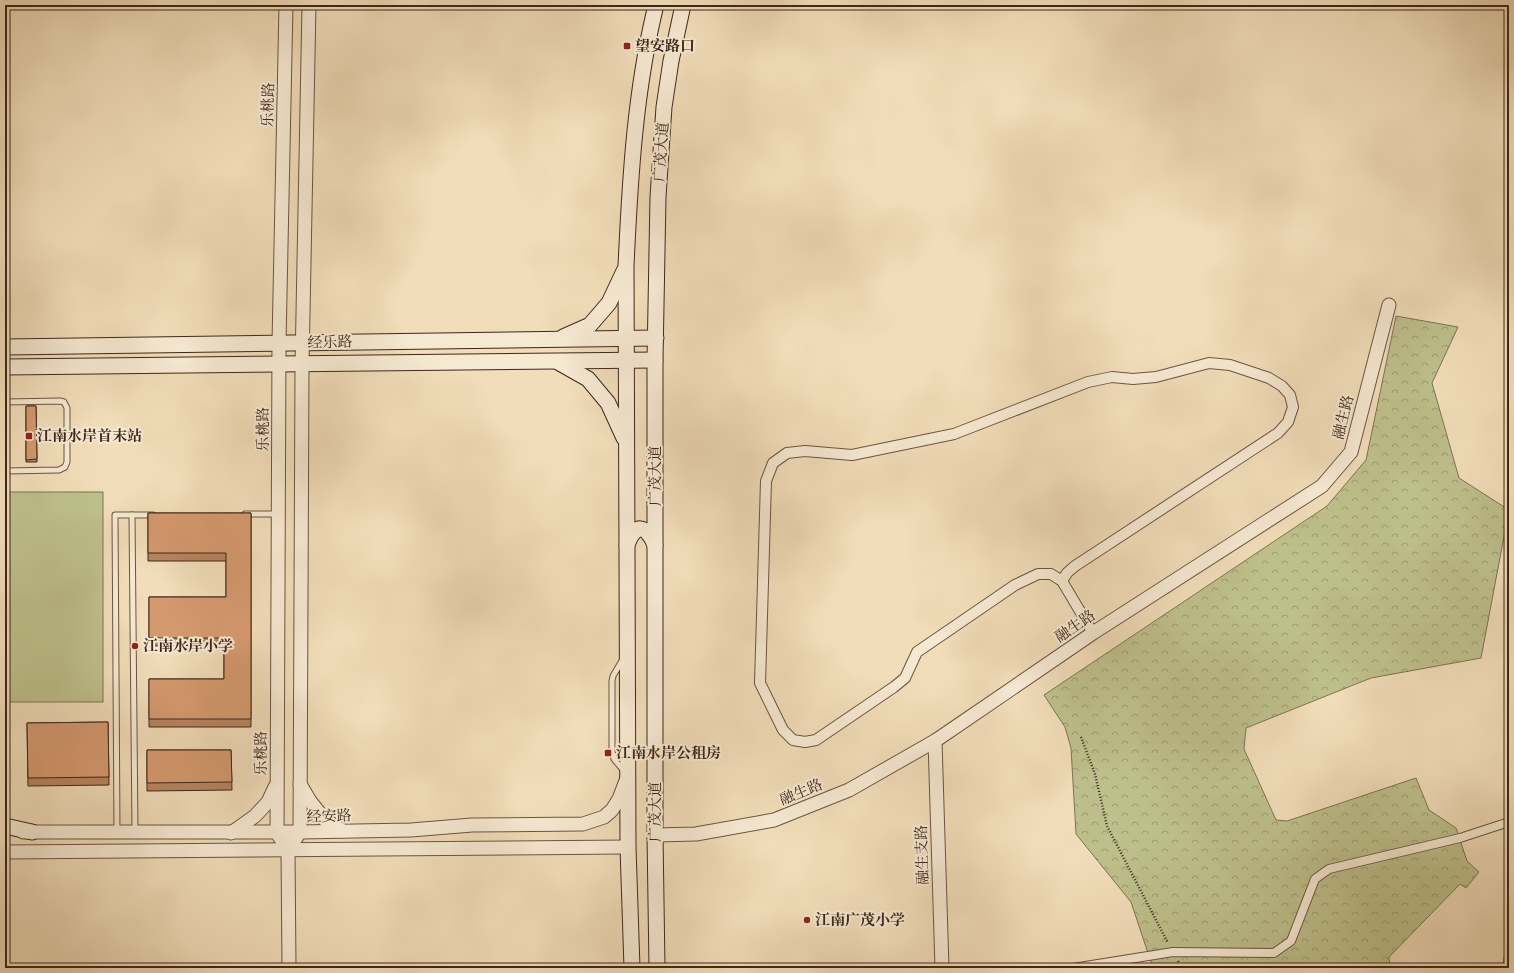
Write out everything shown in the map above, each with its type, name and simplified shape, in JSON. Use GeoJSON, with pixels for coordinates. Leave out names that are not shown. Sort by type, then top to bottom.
{"type":"FeatureCollection","features":[{"type":"Feature","properties":{"kind":"main road","name":"广茂大道"},"geometry":{"type":"LineString","coordinates":[[632,968],[630,948],[628,847],[626,266],[633,149],[646,57],[656,5]]}},
{"type":"Feature","properties":{"kind":"main road","name":"广茂大道"},"geometry":{"type":"LineString","coordinates":[[657,968],[655,835],[655,360],[658,197],[664,107],[671,61],[683,5]]}},
{"type":"Feature","properties":{"kind":"main road"},"geometry":{"type":"LineString","coordinates":[[556,340],[590,325],[609,303],[626,266]]}},
{"type":"Feature","properties":{"kind":"main road","name":"经乐路"},"geometry":{"type":"LineString","coordinates":[[5,347],[656,338]]}},
{"type":"Feature","properties":{"kind":"main road","name":"经乐路"},"geometry":{"type":"LineString","coordinates":[[5,367],[655,360]]}},
{"type":"Feature","properties":{"kind":"main road"},"geometry":{"type":"LineString","coordinates":[[557,362],[588,379],[608,403],[626,443]]}},
{"type":"Feature","properties":{"kind":"main road"},"geometry":{"type":"LineString","coordinates":[[626,546],[633,532],[638,530],[645,530],[649,532],[655,545]]}},
{"type":"Feature","properties":{"kind":"main road"},"geometry":{"type":"LineString","coordinates":[[5,826],[32,832]]}},
{"type":"Feature","properties":{"kind":"street","name":"乐桃路"},"geometry":{"type":"LineString","coordinates":[[277,833],[279,343],[286,5]]}},
{"type":"Feature","properties":{"kind":"street"},"geometry":{"type":"LineString","coordinates":[[288,850],[300,832],[302,365],[309,5]]}},
{"type":"Feature","properties":{"kind":"street","name":"融生路"},"geometry":{"type":"LineString","coordinates":[[655,835],[696,834],[774,820],[849,790],[935,742],[1093,633],[1322,486],[1351,452],[1389,305]]}},
{"type":"Feature","properties":{"kind":"street"},"geometry":{"type":"LineString","coordinates":[[1062,581],[1067,573],[1075,566],[1278,433],[1288,422],[1293,407],[1290,395],[1282,386],[1269,378],[1230,365],[1209,362],[1156,377],[1133,379],[1112,377],[1088,382],[954,434],[852,455],[806,451],[786,452],[773,463],[766,481],[760,683],[784,730],[793,740],[805,742],[816,740],[905,678],[917,652],[1015,585],[1038,574],[1051,574],[1062,581],[1093,633]]}},
{"type":"Feature","properties":{"kind":"street","name":"融生支路"},"geometry":{"type":"LineString","coordinates":[[935,742],[942,968]]}},
{"type":"Feature","properties":{"kind":"street","name":"经安路"},"geometry":{"type":"LineString","coordinates":[[5,833],[277,833],[411,830],[472,824],[583,824],[604,817],[612,810],[619,800],[628,776]]}},
{"type":"Feature","properties":{"kind":"street"},"geometry":{"type":"LineString","coordinates":[[231,833],[255,816],[268,802],[277,784]]}},
{"type":"Feature","properties":{"kind":"street"},"geometry":{"type":"LineString","coordinates":[[300,784],[310,801],[325,820],[343,831]]}},
{"type":"Feature","properties":{"kind":"street"},"geometry":{"type":"LineString","coordinates":[[1073,968],[1173,952],[1274,953],[1291,941],[1315,879],[1329,869],[1460,838],[1509,822]]}},
{"type":"Feature","properties":{"kind":"street"},"geometry":{"type":"LineString","coordinates":[[277,833],[288,850],[289,968]]}},
{"type":"Feature","properties":{"kind":"street"},"geometry":{"type":"LineString","coordinates":[[5,852],[628,847]]}},
{"type":"Feature","properties":{"kind":"street","name":"广茂大道"},"geometry":{"type":"LineString","coordinates":[[627,968],[630,948]]}},
{"type":"Feature","properties":{"kind":"street","name":"广茂大道"},"geometry":{"type":"LineString","coordinates":[[656,949],[661,968]]}},
{"type":"Feature","properties":{"kind":"lane"},"geometry":{"type":"LineString","coordinates":[[5,402],[64,402],[67,408],[67,462],[65,466],[59,470],[5,471]]}},
{"type":"Feature","properties":{"kind":"lane"},"geometry":{"type":"LineString","coordinates":[[240,514],[278,514]]}},
{"type":"Feature","properties":{"kind":"lane"},"geometry":{"type":"LineString","coordinates":[[117,833],[115,515],[162,515]]}},
{"type":"Feature","properties":{"kind":"lane"},"geometry":{"type":"LineString","coordinates":[[132,515],[135,833]]}},
{"type":"Feature","properties":{"kind":"path"},"geometry":{"type":"LineString","coordinates":[[1081,737],[1095,774],[1107,826],[1182,968]]}},
{"type":"Feature","properties":{"kind":"green space"},"geometry":{"type":"Polygon","coordinates":[[[1396,316],[1458,327],[1432,383],[1459,478],[1509,510],[1481,658],[1371,678],[1246,728],[1244,749],[1276,820],[1287,821],[1416,778],[1429,810],[1456,828],[1467,861],[1479,872],[1466,888],[1460,884],[1389,957],[1390,968],[1156,968],[1151,962],[1131,902],[1076,834],[1071,748],[1065,727],[1044,695],[1327,506],[1366,460],[1396,316]]]}},
{"type":"Feature","properties":{"kind":"green space"},"geometry":{"type":"Polygon","coordinates":[[[5,492],[103,492],[103,702],[5,702],[5,492]]]}},
{"type":"Feature","properties":{"kind":"green space"},"geometry":{"type":"Polygon","coordinates":[[[1509,937],[1509,968],[1502,968],[1508,938],[1509,937]]]}},
{"type":"Feature","properties":{"kind":"building"},"geometry":{"type":"Polygon","coordinates":[[[26,406],[36,406],[37,459],[26,460],[26,406]]]}},
{"type":"Feature","properties":{"kind":"building"},"geometry":{"type":"Polygon","coordinates":[[[148,513],[251,513],[251,719],[149,719],[149,679],[224,679],[224,638],[149,638],[149,597],[226,597],[226,553],[148,553],[148,513]]]}},
{"type":"Feature","properties":{"kind":"building"},"geometry":{"type":"Polygon","coordinates":[[[108,722],[109,777],[28,778],[27,723],[108,722]]]}},
{"type":"Feature","properties":{"kind":"building"},"geometry":{"type":"Polygon","coordinates":[[[147,750],[231,750],[232,782],[147,783],[147,750]]]}},
{"type":"Feature","properties":{"kind":"place","name":"望安路口"},"geometry":{"type":"Point","coordinates":[627,46]}},
{"type":"Feature","properties":{"kind":"place","name":"江南水岸首末站"},"geometry":{"type":"Point","coordinates":[29,436]}},
{"type":"Feature","properties":{"kind":"place","name":"江南水岸小学"},"geometry":{"type":"Point","coordinates":[135,646]}},
{"type":"Feature","properties":{"kind":"place","name":"江南水岸公租房"},"geometry":{"type":"Point","coordinates":[608,753]}},
{"type":"Feature","properties":{"kind":"place","name":"江南广茂小学"},"geometry":{"type":"Point","coordinates":[807,920]}}]}
